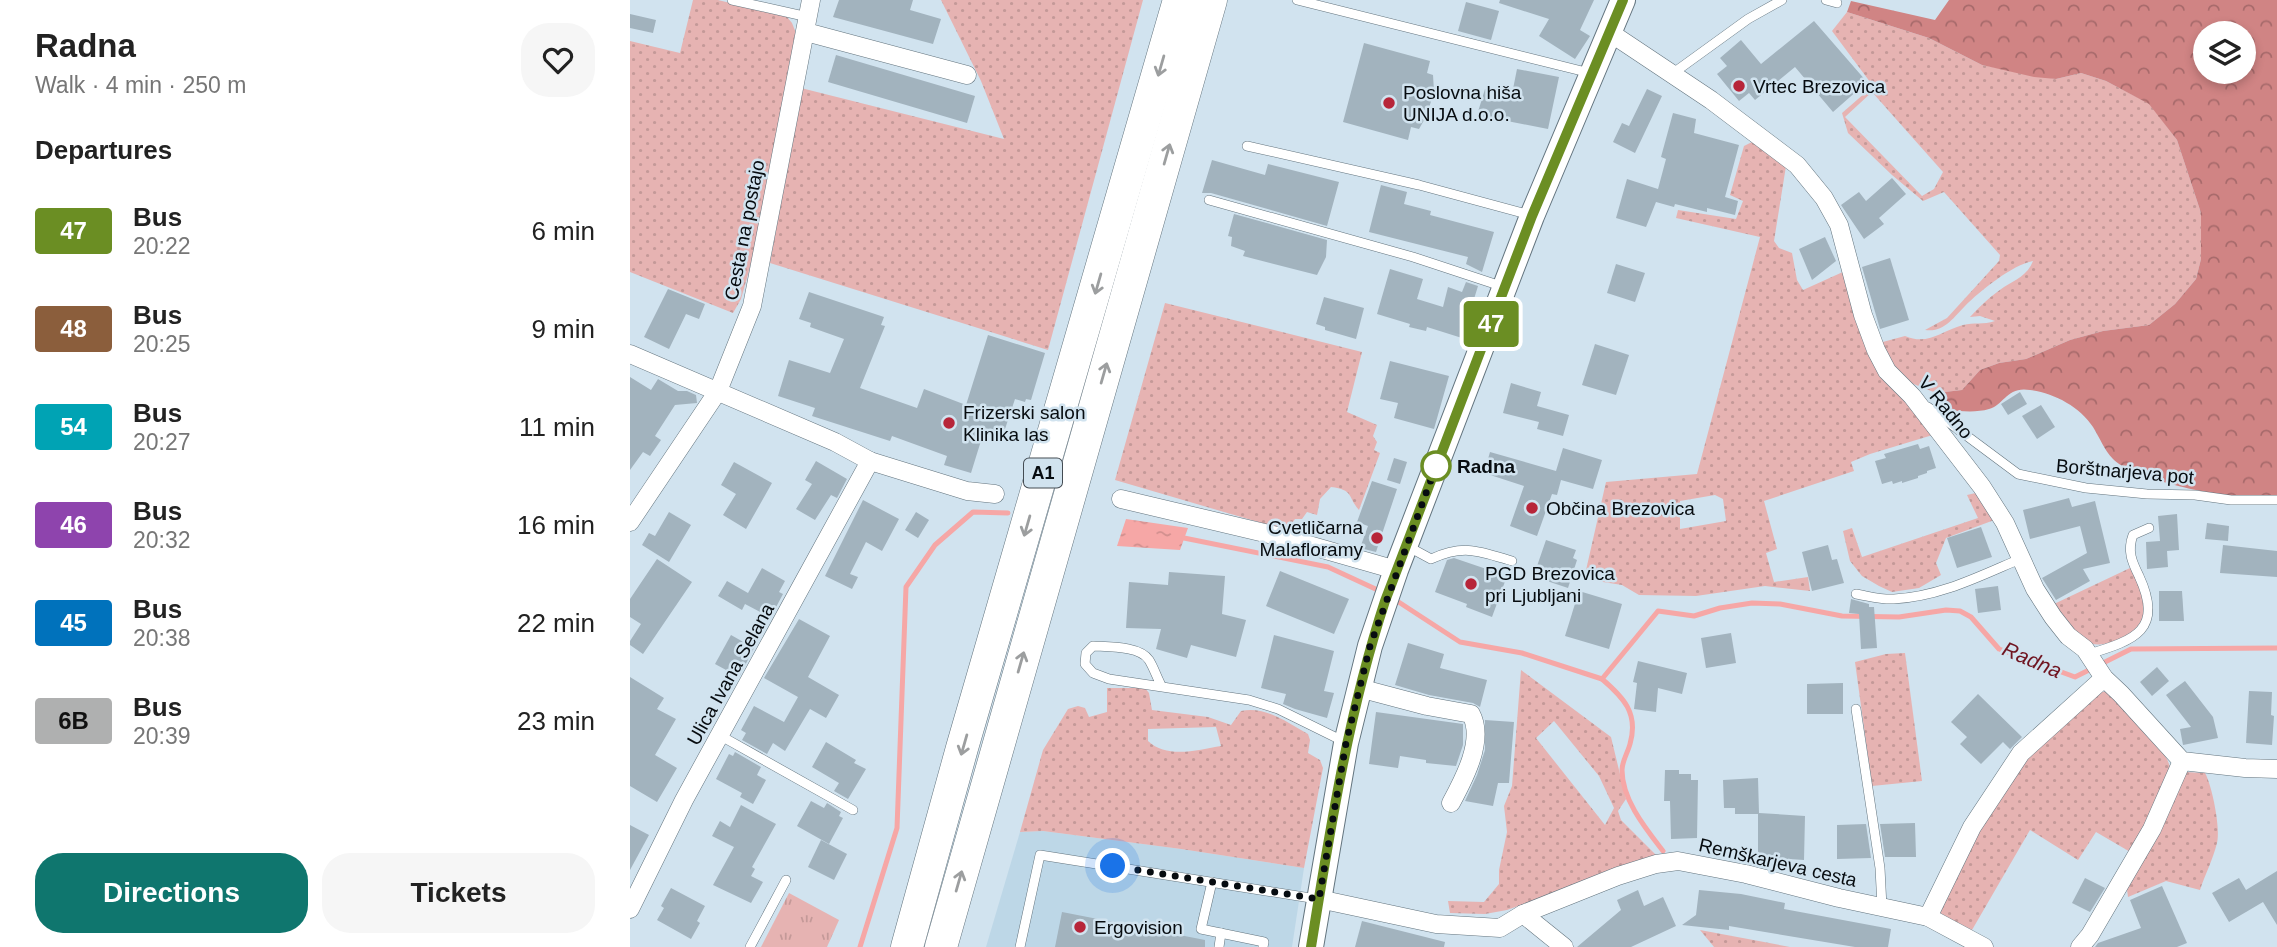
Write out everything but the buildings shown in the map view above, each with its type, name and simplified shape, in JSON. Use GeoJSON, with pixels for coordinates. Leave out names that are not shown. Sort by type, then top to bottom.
{"type":"FeatureCollection","features":[{"type":"Feature","properties":{"kind":"highway","name":"A1"},"geometry":{"type":"LineString","coordinates":[[907,947],[1179,0]]}},
{"type":"Feature","properties":{"kind":"highway","name":"A1"},"geometry":{"type":"LineString","coordinates":[[941,947],[1211,0]]}},
{"type":"Feature","properties":{"kind":"main road"},"geometry":{"type":"LineString","coordinates":[[1311,947],[1346,743],[1359,688],[1390,586],[1532,216],[1623,0]]}},
{"type":"Feature","properties":{"kind":"street"},"geometry":{"type":"LineString","coordinates":[[808,16],[967,75]]}},
{"type":"Feature","properties":{"kind":"street","name":"Cesta na postajo"},"geometry":{"type":"LineString","coordinates":[[630,522],[718,391],[752,306],[808,16]]}},
{"type":"Feature","properties":{"kind":"street","name":"V Radno"},"geometry":{"type":"LineString","coordinates":[[1609,32],[1712,100],[1797,165],[1824,198],[1839,225],[1863,314],[1887,371],[1912,396],[1982,487],[2005,523],[2020,559],[2053,617],[2068,636],[2089,654],[2104,678],[2182,761]]}},
{"type":"Feature","properties":{"kind":"street"},"geometry":{"type":"LineString","coordinates":[[630,354],[835,442],[870,461],[967,491],[996,494]]}},
{"type":"Feature","properties":{"kind":"street","name":"Ulica Ivana Selana"},"geometry":{"type":"LineString","coordinates":[[630,909],[684,800],[870,461]]}},
{"type":"Feature","properties":{"kind":"street"},"geometry":{"type":"LineString","coordinates":[[1121,499],[1278,536],[1390,586]]}},
{"type":"Feature","properties":{"kind":"street"},"geometry":{"type":"LineString","coordinates":[[1927,917],[1972,827],[2021,753],[2104,678]]}},
{"type":"Feature","properties":{"kind":"street"},"geometry":{"type":"LineString","coordinates":[[1359,688],[1427,706],[1471,714],[1476,723],[1473,751],[1467,774],[1451,803]]}},
{"type":"Feature","properties":{"kind":"street"},"geometry":{"type":"LineString","coordinates":[[2081,947],[2152,829],[2182,761],[2277,769]]}},
{"type":"Feature","properties":{"kind":"street","name":"Remškarjeva cesta"},"geometry":{"type":"LineString","coordinates":[[1319,899],[1436,925],[1500,928],[1523,914],[1618,876],[1656,863],[1678,861],[1746,874],[1927,917],[1984,947]]}},
{"type":"Feature","properties":{"kind":"street"},"geometry":{"type":"LineString","coordinates":[[1523,914],[1564,947]]}},
{"type":"Feature","properties":{"kind":"lane"},"geometry":{"type":"LineString","coordinates":[[732,0],[808,16]]}},
{"type":"Feature","properties":{"kind":"lane"},"geometry":{"type":"LineString","coordinates":[[1297,0],[1592,74]]}},
{"type":"Feature","properties":{"kind":"lane"},"geometry":{"type":"LineString","coordinates":[[1672,74],[1748,19],[1782,0]]}},
{"type":"Feature","properties":{"kind":"lane"},"geometry":{"type":"LineString","coordinates":[[1826,0],[1837,3]]}},
{"type":"Feature","properties":{"kind":"lane"},"geometry":{"type":"LineString","coordinates":[[1247,146],[1419,185],[1532,216]]}},
{"type":"Feature","properties":{"kind":"lane"},"geometry":{"type":"LineString","coordinates":[[1209,200],[1413,257],[1505,287]]}},
{"type":"Feature","properties":{"kind":"lane","name":"Borštnarjeva pot"},"geometry":{"type":"LineString","coordinates":[[1912,396],[2018,474],[2086,488],[2231,500],[2277,500]]}},
{"type":"Feature","properties":{"kind":"lane"},"geometry":{"type":"LineString","coordinates":[[2089,654],[2118,645],[2144,629],[2148,617],[2148,603],[2129,547],[2133,535],[2149,528]]}},
{"type":"Feature","properties":{"kind":"lane"},"geometry":{"type":"LineString","coordinates":[[1406,545],[1431,559],[1448,552],[1472,549],[1512,561]]}},
{"type":"Feature","properties":{"kind":"lane"},"geometry":{"type":"LineString","coordinates":[[1856,594],[1892,600],[1926,595],[1958,585],[2020,559]]}},
{"type":"Feature","properties":{"kind":"lane"},"geometry":{"type":"LineString","coordinates":[[1162,687],[1149,660],[1143,654],[1114,647],[1093,646],[1086,653],[1085,664],[1093,673],[1109,679],[1162,687],[1249,700],[1278,709],[1346,743]]}},
{"type":"Feature","properties":{"kind":"lane"},"geometry":{"type":"LineString","coordinates":[[1856,709],[1880,868],[1882,907]]}},
{"type":"Feature","properties":{"kind":"lane"},"geometry":{"type":"LineString","coordinates":[[721,736],[853,810]]}},
{"type":"Feature","properties":{"kind":"lane"},"geometry":{"type":"LineString","coordinates":[[1020,947],[1040,855],[1319,899]]}},
{"type":"Feature","properties":{"kind":"lane"},"geometry":{"type":"LineString","coordinates":[[750,947],[786,880]]}},
{"type":"Feature","properties":{"kind":"lane"},"geometry":{"type":"LineString","coordinates":[[1212,882],[1201,929],[1264,942],[1263,947]]}},
{"type":"Feature","properties":{"kind":"lane"},"geometry":{"type":"LineString","coordinates":[[1219,947],[1221,933]]}},
{"type":"Feature","properties":{"kind":"shaded area"},"geometry":{"type":"Polygon","coordinates":[[[1043,831],[1304,868],[1292,947],[986,947],[1020,832],[1043,831]]]}},
{"type":"Feature","properties":{"kind":"green space"},"geometry":{"type":"Polygon","coordinates":[[[693,0],[718,0],[787,17],[796,33],[752,260],[741,299],[733,313],[630,272],[630,41],[680,53],[693,0]]]}},
{"type":"Feature","properties":{"kind":"green space"},"geometry":{"type":"Polygon","coordinates":[[[941,0],[1143,0],[1048,350],[770,263],[801,88],[1004,139],[981,81],[941,0]]]}},
{"type":"Feature","properties":{"kind":"green space"},"geometry":{"type":"Polygon","coordinates":[[[1949,0],[2277,0],[2277,495],[2222,495],[2170,484],[2136,473],[2113,459],[2081,413],[2066,402],[2039,392],[2016,391],[1994,407],[1984,410],[1947,410],[1936,393],[1962,390],[1980,370],[1999,363],[2026,359],[2070,340],[2103,331],[2149,325],[2175,304],[2196,279],[2201,259],[2201,213],[2177,140],[2149,104],[2106,81],[2081,73],[2056,79],[2034,77],[1982,65],[1929,38],[1847,12],[1851,1],[1935,20],[1949,0]]]}},
{"type":"Feature","properties":{"kind":"green space"},"geometry":{"type":"Polygon","coordinates":[[[1847,12],[1929,38],[1982,65],[2056,79],[2081,73],[2106,81],[2150,104],[2177,140],[2201,213],[2201,259],[2196,279],[2175,304],[2149,325],[2103,331],[2070,340],[2026,359],[1999,363],[1980,370],[1962,390],[1936,393],[1911,383],[1893,366],[1879,343],[1905,336],[1913,339],[1928,338],[1963,325],[1995,321],[1980,316],[1970,317],[1995,294],[2025,274],[2033,261],[1997,279],[1943,327],[1925,330],[1947,318],[1999,261],[2000,255],[1944,192],[1923,201],[1848,133],[1842,113],[1873,86],[1832,31],[1847,12]],[[1872,92],[1845,117],[1922,196],[1934,189],[1943,172],[1872,92]]]}},
{"type":"Feature","properties":{"kind":"green space"},"geometry":{"type":"Polygon","coordinates":[[[1752,142],[1786,166],[1774,241],[1779,248],[1792,253],[1797,280],[1803,290],[1845,271],[1856,314],[1936,434],[1870,454],[1851,462],[1854,471],[1764,501],[1777,549],[1766,553],[1774,582],[1808,577],[1810,591],[1765,586],[1696,596],[1639,595],[1622,585],[1584,579],[1606,482],[1697,474],[1760,237],[1676,218],[1678,210],[1736,219],[1743,201],[1730,195],[1744,146],[1752,142]],[[1715,495],[1680,501],[1680,529],[1726,521],[1723,499],[1715,495]]]}},
{"type":"Feature","properties":{"kind":"green space"},"geometry":{"type":"Polygon","coordinates":[[[1165,303],[1362,352],[1347,412],[1377,425],[1373,436],[1377,442],[1374,450],[1380,453],[1359,510],[1347,492],[1331,487],[1320,499],[1317,515],[1307,512],[1302,519],[1295,519],[1289,527],[1275,527],[1115,480],[1165,303]]]}},
{"type":"Feature","properties":{"kind":"green space"},"geometry":{"type":"Polygon","coordinates":[[[1980,492],[1997,519],[1946,538],[1936,563],[1941,575],[1919,588],[1892,592],[1862,576],[1850,561],[1843,531],[1852,528],[1862,557],[1978,518],[1967,495],[1980,492]]]}},
{"type":"Feature","properties":{"kind":"green space"},"geometry":{"type":"Polygon","coordinates":[[[2130,568],[2146,603],[2141,622],[2134,630],[2115,641],[2105,644],[2086,642],[2073,630],[2054,604],[2130,568]]]}},
{"type":"Feature","properties":{"kind":"green space"},"geometry":{"type":"Polygon","coordinates":[[[1905,653],[1922,781],[1872,786],[1855,662],[1886,654],[1905,653]]]}},
{"type":"Feature","properties":{"kind":"green space"},"geometry":{"type":"Polygon","coordinates":[[[1521,670],[1611,737],[1626,799],[1618,811],[1621,820],[1657,856],[1507,910],[1485,914],[1450,913],[1448,901],[1484,902],[1499,884],[1499,870],[1507,832],[1504,806],[1512,786],[1521,670]],[[1554,721],[1536,738],[1605,825],[1614,808],[1599,776],[1554,721]]]}},
{"type":"Feature","properties":{"kind":"green space"},"geometry":{"type":"Polygon","coordinates":[[[1107,688],[1145,688],[1149,693],[1152,710],[1208,717],[1231,725],[1241,711],[1259,711],[1276,716],[1308,734],[1308,753],[1320,760],[1323,768],[1304,868],[1043,831],[1020,832],[1043,750],[1068,709],[1078,706],[1085,708],[1089,717],[1107,712],[1107,688]],[[1216,727],[1148,729],[1148,741],[1164,750],[1183,752],[1221,746],[1216,727]]]}},
{"type":"Feature","properties":{"kind":"green space"},"geometry":{"type":"Polygon","coordinates":[[[2108,691],[2160,748],[2171,769],[2132,853],[2096,832],[2078,860],[2030,830],[1972,930],[1940,914],[1956,873],[2025,760],[2097,693],[2108,691]]]}},
{"type":"Feature","properties":{"kind":"green space"},"geometry":{"type":"Polygon","coordinates":[[[2185,772],[2205,773],[2217,818],[2217,843],[2200,890],[2166,881],[2128,897],[2126,882],[2185,772]]]}},
{"type":"Feature","properties":{"kind":"green space"},"geometry":{"type":"Polygon","coordinates":[[[789,893],[839,920],[827,947],[761,947],[789,893]]]}},
{"type":"Feature","properties":{"kind":"green space"},"geometry":{"type":"Polygon","coordinates":[[[1700,930],[1790,947],[1714,947],[1700,930]]]}},
{"type":"Feature","properties":{"kind":"water"},"geometry":{"type":"Polygon","coordinates":[[[1126,519],[1188,528],[1180,550],[1117,546],[1126,519]]]}},
{"type":"Feature","properties":{"kind":"waterway"},"geometry":{"type":"LineString","coordinates":[[860,947],[897,828],[906,587],[935,545],[973,512],[1008,513]]}},
{"type":"Feature","properties":{"kind":"waterway","name":"Radna"},"geometry":{"type":"LineString","coordinates":[[1184,538],[1328,567],[1382,592]]}},
{"type":"Feature","properties":{"kind":"waterway","name":"Radna"},"geometry":{"type":"LineString","coordinates":[[1394,599],[1460,642],[1522,653],[1602,679],[1658,611],[1694,616],[1720,608],[1752,603],[1780,604],[1842,616],[1899,617],[1946,610],[1960,611],[1971,617],[1999,649],[2075,677],[2131,649],[2277,648]]}},
{"type":"Feature","properties":{"kind":"waterway"},"geometry":{"type":"LineString","coordinates":[[1602,679],[1617,692],[1631,715],[1632,733],[1623,763],[1623,781],[1636,814],[1663,851]]}},
{"type":"Feature","properties":{"kind":"bus line","name":"47"},"geometry":{"type":"LineString","coordinates":[[1311,947],[1346,743],[1370,646],[1532,216],[1623,0]]}},
{"type":"Feature","properties":{"kind":"place","name":"Vrtec Brezovica"},"geometry":{"type":"Point","coordinates":[1739,86]}},
{"type":"Feature","properties":{"kind":"place","name":"Poslovna hiša UNIJA d.o.o."},"geometry":{"type":"Point","coordinates":[1389,103]}},
{"type":"Feature","properties":{"kind":"place","name":"Frizerski salon Klinika las"},"geometry":{"type":"Point","coordinates":[949,423]}},
{"type":"Feature","properties":{"kind":"place","name":"Radna"},"geometry":{"type":"Point","coordinates":[1436,466]}},
{"type":"Feature","properties":{"kind":"place","name":"Občina Brezovica"},"geometry":{"type":"Point","coordinates":[1532,508]}},
{"type":"Feature","properties":{"kind":"place","name":"Cvetličarna Malafloramy"},"geometry":{"type":"Point","coordinates":[1377,538]}},
{"type":"Feature","properties":{"kind":"place","name":"PGD Brezovica pri Ljubljani"},"geometry":{"type":"Point","coordinates":[1471,584]}},
{"type":"Feature","properties":{"kind":"place","name":"Ergovision"},"geometry":{"type":"Point","coordinates":[1080,927]}},
{"type":"Feature","properties":{"kind":"route"},"geometry":{"type":"LineString","coordinates":[[1113,866],[1319,899],[1346,743],[1370,646],[1436,466]]}}]}
